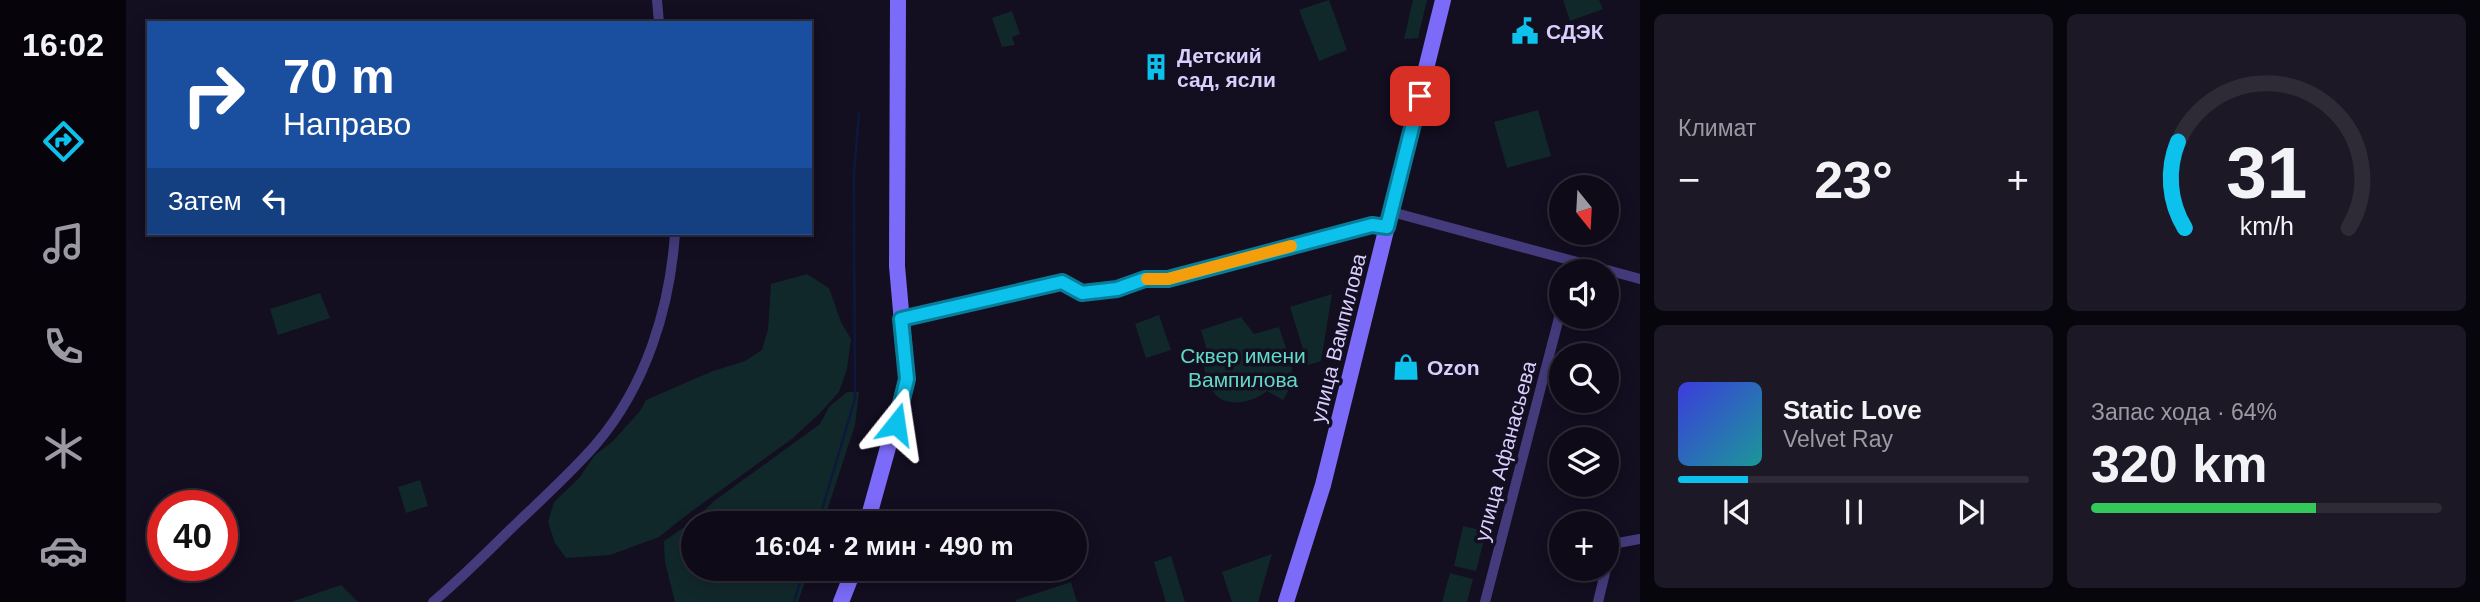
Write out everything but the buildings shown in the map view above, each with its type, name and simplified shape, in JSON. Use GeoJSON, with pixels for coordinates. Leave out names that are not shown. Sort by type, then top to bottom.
{"type":"FeatureCollection","features":[{"type":"Feature","properties":{"kind":"street"},"geometry":{"type":"LineString","coordinates":[[657,0],[659,21]]}},
{"type":"Feature","properties":{"kind":"street"},"geometry":{"type":"LineString","coordinates":[[870,511],[907,379],[897,265],[898,0]]}},
{"type":"Feature","properties":{"kind":"street","name":"улица Вампилова"},"geometry":{"type":"LineString","coordinates":[[1286,602],[1322,485],[1443,0]]}},
{"type":"Feature","properties":{"kind":"street"},"geometry":{"type":"LineString","coordinates":[[901,319],[1062,282],[1082,293],[1117,289],[1145,279],[1168,279],[1390,219],[1549,261]]}},
{"type":"Feature","properties":{"kind":"street"},"geometry":{"type":"LineString","coordinates":[[433,602],[597,444],[627,403],[647,362],[659,326],[673,265],[675,235]]}},
{"type":"Feature","properties":{"kind":"street"},"geometry":{"type":"LineString","coordinates":[[1619,275],[1640,279]]}},
{"type":"Feature","properties":{"kind":"street","name":"улица Афанасьева"},"geometry":{"type":"LineString","coordinates":[[1485,602],[1556,329]]}},
{"type":"Feature","properties":{"kind":"street"},"geometry":{"type":"LineString","coordinates":[[1619,543],[1640,539]]}},
{"type":"Feature","properties":{"kind":"street"},"geometry":{"type":"LineString","coordinates":[[841,602],[850,581]]}},
{"type":"Feature","properties":{"kind":"street"},"geometry":{"type":"LineString","coordinates":[[1598,602],[1603,581]]}},
{"type":"Feature","properties":{"kind":"green space"},"geometry":{"type":"Polygon","coordinates":[[[1329,0],[1347,50],[1319,61],[1299,10],[1329,0]]]}},
{"type":"Feature","properties":{"kind":"green space"},"geometry":{"type":"Polygon","coordinates":[[[1413,0],[1427,0],[1418,38],[1404,39],[1413,0]]]}},
{"type":"Feature","properties":{"kind":"green space"},"geometry":{"type":"Polygon","coordinates":[[[1563,0],[1599,0],[1603,9],[1570,21],[1563,0]]]}},
{"type":"Feature","properties":{"kind":"green space"},"geometry":{"type":"Polygon","coordinates":[[[1012,11],[1020,34],[1012,37],[1015,45],[1002,47],[992,18],[1012,11]]]}},
{"type":"Feature","properties":{"kind":"green space"},"geometry":{"type":"Polygon","coordinates":[[[1538,110],[1551,156],[1507,168],[1494,122],[1538,110]]]}},
{"type":"Feature","properties":{"kind":"green space"},"geometry":{"type":"Polygon","coordinates":[[[807,274],[829,288],[841,322],[851,339],[847,369],[839,392],[793,438],[692,511],[681,511],[681,520],[659,537],[610,555],[566,558],[555,543],[548,522],[554,502],[580,477],[594,456],[613,441],[640,411],[646,400],[713,371],[745,361],[762,350],[768,329],[771,284],[807,274]]]}},
{"type":"Feature","properties":{"kind":"green space"},"geometry":{"type":"Polygon","coordinates":[[[320,293],[330,318],[278,335],[270,309],[320,293]]]}},
{"type":"Feature","properties":{"kind":"green space"},"geometry":{"type":"Polygon","coordinates":[[[1332,294],[1321,361],[1308,365],[1290,307],[1332,294]]]}},
{"type":"Feature","properties":{"kind":"green space"},"geometry":{"type":"Polygon","coordinates":[[[1159,315],[1171,350],[1146,358],[1135,324],[1159,315]]]}},
{"type":"Feature","properties":{"kind":"green space","name":"Сквер имени Вампилова"},"geometry":{"type":"Polygon","coordinates":[[[1241,317],[1254,334],[1279,327],[1292,372],[1289,390],[1283,400],[1267,391],[1248,401],[1226,401],[1219,398],[1210,386],[1202,361],[1207,351],[1201,330],[1241,317]]]}},
{"type":"Feature","properties":{"kind":"green space"},"geometry":{"type":"Polygon","coordinates":[[[847,392],[859,392],[855,425],[827,511],[704,511],[820,424],[829,407],[847,392]]]}},
{"type":"Feature","properties":{"kind":"green space"},"geometry":{"type":"Polygon","coordinates":[[[420,480],[428,506],[406,513],[398,487],[420,480]]]}},
{"type":"Feature","properties":{"kind":"green space"},"geometry":{"type":"Polygon","coordinates":[[[1463,526],[1486,531],[1476,571],[1454,566],[1463,526]]]}},
{"type":"Feature","properties":{"kind":"green space"},"geometry":{"type":"Polygon","coordinates":[[[681,529],[681,581],[805,581],[798,602],[675,602],[665,562],[664,541],[681,529]]]}},
{"type":"Feature","properties":{"kind":"green space"},"geometry":{"type":"Polygon","coordinates":[[[1272,554],[1258,602],[1232,602],[1222,572],[1272,554]]]}},
{"type":"Feature","properties":{"kind":"green space"},"geometry":{"type":"Polygon","coordinates":[[[1171,556],[1185,602],[1166,602],[1154,562],[1171,556]]]}},
{"type":"Feature","properties":{"kind":"green space"},"geometry":{"type":"Polygon","coordinates":[[[1450,573],[1473,579],[1467,602],[1442,602],[1450,573]]]}},
{"type":"Feature","properties":{"kind":"green space"},"geometry":{"type":"Polygon","coordinates":[[[1071,582],[1077,602],[1016,602],[1016,600],[1071,582]]]}},
{"type":"Feature","properties":{"kind":"green space"},"geometry":{"type":"Polygon","coordinates":[[[341,585],[358,602],[291,602],[341,585]]]}},
{"type":"Feature","properties":{"kind":"waterway"},"geometry":{"type":"LineString","coordinates":[[822,511],[855,399],[854,174],[859,113]]}},
{"type":"Feature","properties":{"kind":"waterway"},"geometry":{"type":"LineString","coordinates":[[794,602],[800,581]]}},
{"type":"Feature","properties":{"kind":"slow traffic"},"geometry":{"type":"LineString","coordinates":[[1147,279],[1168,279],[1291,246]]}},
{"type":"Feature","properties":{"kind":"place","name":"СДЭК"},"geometry":{"type":"Point","coordinates":[1525,31]}},
{"type":"Feature","properties":{"kind":"place","name":"Детский сад, ясли"},"geometry":{"type":"Point","coordinates":[1156,67]}},
{"type":"Feature","properties":{"kind":"place","name":"Ozon"},"geometry":{"type":"Point","coordinates":[1406,367]}},
{"type":"Feature","properties":{"kind":"route"},"geometry":{"type":"LineString","coordinates":[[896,424],[907,379],[901,319],[1062,282],[1082,293],[1117,289],[1145,279],[1168,279],[1253,258],[1372,225],[1387,227],[1420,96]]}}]}
